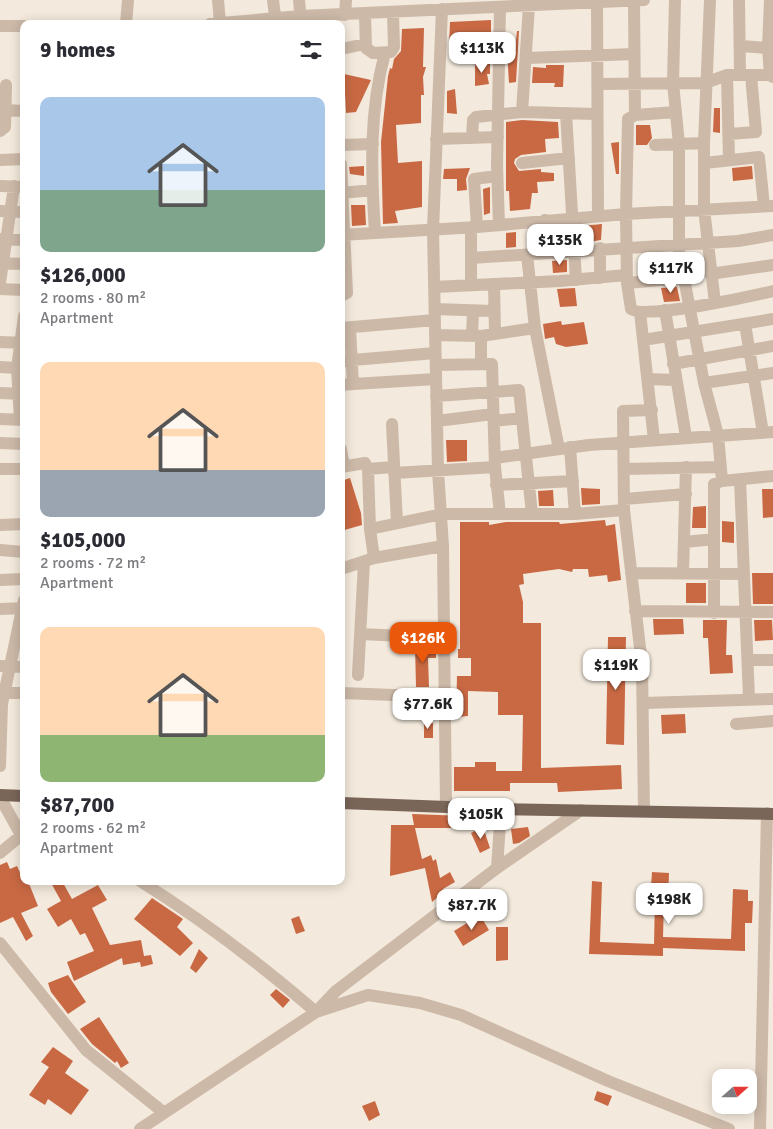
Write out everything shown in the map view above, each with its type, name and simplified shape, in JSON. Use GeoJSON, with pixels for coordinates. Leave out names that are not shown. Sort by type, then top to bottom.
{"type":"FeatureCollection","features":[{"type":"Feature","properties":{"kind":"main road"},"geometry":{"type":"LineString","coordinates":[[0,796],[20,796]]}},
{"type":"Feature","properties":{"kind":"main road"},"geometry":{"type":"LineString","coordinates":[[345,803],[446,805],[501,809],[770,814]]}},
{"type":"Feature","properties":{"kind":"street"},"geometry":{"type":"LineString","coordinates":[[126,20],[128,0]]}},
{"type":"Feature","properties":{"kind":"street"},"geometry":{"type":"LineString","coordinates":[[215,20],[218,0]]}},
{"type":"Feature","properties":{"kind":"street"},"geometry":{"type":"LineString","coordinates":[[273,0],[276,20]]}},
{"type":"Feature","properties":{"kind":"street"},"geometry":{"type":"LineString","coordinates":[[299,0],[300,20],[345,15],[393,13],[413,6],[442,9],[466,4],[529,6],[578,2],[639,1],[634,54],[635,115]]}},
{"type":"Feature","properties":{"kind":"street"},"geometry":{"type":"LineString","coordinates":[[345,15],[346,0]]}},
{"type":"Feature","properties":{"kind":"street"},"geometry":{"type":"LineString","coordinates":[[675,0],[673,83],[679,144],[678,244],[682,278],[690,308],[704,383],[718,435],[722,481]]}},
{"type":"Feature","properties":{"kind":"street"},"geometry":{"type":"LineString","coordinates":[[710,0],[705,83],[704,209],[710,274],[715,303]]}},
{"type":"Feature","properties":{"kind":"street"},"geometry":{"type":"LineString","coordinates":[[729,160],[729,134],[739,75],[741,46],[739,0]]}},
{"type":"Feature","properties":{"kind":"street"},"geometry":{"type":"LineString","coordinates":[[598,84],[705,83],[739,75],[772,76],[770,0]]}},
{"type":"Feature","properties":{"kind":"street"},"geometry":{"type":"LineString","coordinates":[[596,2],[598,55],[596,114],[598,216]]}},
{"type":"Feature","properties":{"kind":"street"},"geometry":{"type":"LineString","coordinates":[[499,225],[497,176],[500,6]]}},
{"type":"Feature","properties":{"kind":"street"},"geometry":{"type":"LineString","coordinates":[[522,112],[529,6]]}},
{"type":"Feature","properties":{"kind":"street"},"geometry":{"type":"LineString","coordinates":[[442,9],[433,230],[438,471],[443,546],[446,805]]}},
{"type":"Feature","properties":{"kind":"street"},"geometry":{"type":"LineString","coordinates":[[365,15],[368,51],[391,52],[394,47],[393,13]]}},
{"type":"Feature","properties":{"kind":"street"},"geometry":{"type":"LineString","coordinates":[[0,26],[20,26]]}},
{"type":"Feature","properties":{"kind":"street"},"geometry":{"type":"LineString","coordinates":[[345,48],[366,44]]}},
{"type":"Feature","properties":{"kind":"street"},"geometry":{"type":"LineString","coordinates":[[741,46],[770,51]]}},
{"type":"Feature","properties":{"kind":"street"},"geometry":{"type":"LineString","coordinates":[[375,232],[373,144],[376,86],[386,52]]}},
{"type":"Feature","properties":{"kind":"street"},"geometry":{"type":"LineString","coordinates":[[527,58],[634,54]]}},
{"type":"Feature","properties":{"kind":"street"},"geometry":{"type":"LineString","coordinates":[[729,134],[756,132],[739,75]]}},
{"type":"Feature","properties":{"kind":"street"},"geometry":{"type":"LineString","coordinates":[[0,131],[6,126],[6,85]]}},
{"type":"Feature","properties":{"kind":"street"},"geometry":{"type":"LineString","coordinates":[[6,110],[20,111]]}},
{"type":"Feature","properties":{"kind":"street"},"geometry":{"type":"LineString","coordinates":[[676,112],[635,115],[628,119],[626,279],[631,309],[640,312],[690,308],[773,291]]}},
{"type":"Feature","properties":{"kind":"street"},"geometry":{"type":"LineString","coordinates":[[472,137],[474,118],[498,113],[596,114]]}},
{"type":"Feature","properties":{"kind":"street"},"geometry":{"type":"LineString","coordinates":[[566,113],[574,218],[576,280]]}},
{"type":"Feature","properties":{"kind":"street"},"geometry":{"type":"LineString","coordinates":[[436,139],[498,137]]}},
{"type":"Feature","properties":{"kind":"street"},"geometry":{"type":"LineString","coordinates":[[655,145],[704,143]]}},
{"type":"Feature","properties":{"kind":"street"},"geometry":{"type":"LineString","coordinates":[[345,145],[373,144]]}},
{"type":"Feature","properties":{"kind":"street"},"geometry":{"type":"LineString","coordinates":[[345,235],[474,227],[626,214],[768,206],[760,159],[757,157],[705,163]]}},
{"type":"Feature","properties":{"kind":"street"},"geometry":{"type":"LineString","coordinates":[[522,163],[569,158]]}},
{"type":"Feature","properties":{"kind":"street"},"geometry":{"type":"LineString","coordinates":[[0,160],[20,159]]}},
{"type":"Feature","properties":{"kind":"street"},"geometry":{"type":"LineString","coordinates":[[470,284],[470,258],[474,227],[474,179],[497,176]]}},
{"type":"Feature","properties":{"kind":"street"},"geometry":{"type":"LineString","coordinates":[[0,186],[19,187],[5,211],[0,283]]}},
{"type":"Feature","properties":{"kind":"street"},"geometry":{"type":"LineString","coordinates":[[345,192],[373,190]]}},
{"type":"Feature","properties":{"kind":"street"},"geometry":{"type":"LineString","coordinates":[[5,211],[20,212]]}},
{"type":"Feature","properties":{"kind":"street"},"geometry":{"type":"LineString","coordinates":[[545,220],[551,253]]}},
{"type":"Feature","properties":{"kind":"street"},"geometry":{"type":"LineString","coordinates":[[470,258],[600,248],[707,243],[773,235]]}},
{"type":"Feature","properties":{"kind":"street"},"geometry":{"type":"LineString","coordinates":[[3,239],[20,240]]}},
{"type":"Feature","properties":{"kind":"street"},"geometry":{"type":"LineString","coordinates":[[600,248],[600,278]]}},
{"type":"Feature","properties":{"kind":"street"},"geometry":{"type":"LineString","coordinates":[[527,255],[528,282],[535,328],[573,481],[575,514]]}},
{"type":"Feature","properties":{"kind":"street"},"geometry":{"type":"LineString","coordinates":[[2,264],[20,264]]}},
{"type":"Feature","properties":{"kind":"street"},"geometry":{"type":"LineString","coordinates":[[710,274],[773,265]]}},
{"type":"Feature","properties":{"kind":"street"},"geometry":{"type":"LineString","coordinates":[[345,278],[345,294]]}},
{"type":"Feature","properties":{"kind":"street"},"geometry":{"type":"LineString","coordinates":[[434,287],[600,278],[682,278]]}},
{"type":"Feature","properties":{"kind":"street"},"geometry":{"type":"LineString","coordinates":[[494,284],[493,311],[495,334]]}},
{"type":"Feature","properties":{"kind":"street"},"geometry":{"type":"LineString","coordinates":[[0,289],[20,290]]}},
{"type":"Feature","properties":{"kind":"street"},"geometry":{"type":"LineString","coordinates":[[665,310],[686,437]]}},
{"type":"Feature","properties":{"kind":"street"},"geometry":{"type":"LineString","coordinates":[[473,311],[481,364]]}},
{"type":"Feature","properties":{"kind":"street"},"geometry":{"type":"LineString","coordinates":[[436,379],[347,384],[346,328],[435,315],[493,311]]}},
{"type":"Feature","properties":{"kind":"street"},"geometry":{"type":"LineString","coordinates":[[640,312],[654,440]]}},
{"type":"Feature","properties":{"kind":"street"},"geometry":{"type":"LineString","coordinates":[[643,340],[694,334],[773,319]]}},
{"type":"Feature","properties":{"kind":"street"},"geometry":{"type":"LineString","coordinates":[[368,469],[438,471],[495,463],[527,454],[564,448],[768,432],[752,376],[745,324]]}},
{"type":"Feature","properties":{"kind":"street"},"geometry":{"type":"LineString","coordinates":[[435,335],[477,336],[535,328]]}},
{"type":"Feature","properties":{"kind":"street"},"geometry":{"type":"LineString","coordinates":[[0,342],[20,343]]}},
{"type":"Feature","properties":{"kind":"street"},"geometry":{"type":"LineString","coordinates":[[673,364],[773,346]]}},
{"type":"Feature","properties":{"kind":"street"},"geometry":{"type":"LineString","coordinates":[[20,356],[18,368],[20,385]]}},
{"type":"Feature","properties":{"kind":"street"},"geometry":{"type":"LineString","coordinates":[[347,360],[435,359],[492,364],[496,485],[500,514]]}},
{"type":"Feature","properties":{"kind":"street"},"geometry":{"type":"LineString","coordinates":[[0,368],[18,368]]}},
{"type":"Feature","properties":{"kind":"street"},"geometry":{"type":"LineString","coordinates":[[704,383],[773,373]]}},
{"type":"Feature","properties":{"kind":"street"},"geometry":{"type":"LineString","coordinates":[[648,379],[676,380]]}},
{"type":"Feature","properties":{"kind":"street"},"geometry":{"type":"LineString","coordinates":[[436,396],[493,390],[519,390],[532,514]]}},
{"type":"Feature","properties":{"kind":"street"},"geometry":{"type":"LineString","coordinates":[[0,393],[20,394]]}},
{"type":"Feature","properties":{"kind":"street"},"geometry":{"type":"LineString","coordinates":[[644,811],[644,703],[642,665],[624,505],[623,411],[652,410]]}},
{"type":"Feature","properties":{"kind":"street"},"geometry":{"type":"LineString","coordinates":[[437,421],[522,418]]}},
{"type":"Feature","properties":{"kind":"street"},"geometry":{"type":"LineString","coordinates":[[0,419],[20,420]]}},
{"type":"Feature","properties":{"kind":"street"},"geometry":{"type":"LineString","coordinates":[[392,424],[397,523]]}},
{"type":"Feature","properties":{"kind":"street"},"geometry":{"type":"LineString","coordinates":[[0,443],[20,444]]}},
{"type":"Feature","properties":{"kind":"street"},"geometry":{"type":"LineString","coordinates":[[345,467],[365,463],[368,469],[369,560],[358,675]]}},
{"type":"Feature","properties":{"kind":"street"},"geometry":{"type":"LineString","coordinates":[[624,469],[721,467]]}},
{"type":"Feature","properties":{"kind":"street"},"geometry":{"type":"LineString","coordinates":[[683,573],[686,468]]}},
{"type":"Feature","properties":{"kind":"street"},"geometry":{"type":"LineString","coordinates":[[0,469],[20,469]]}},
{"type":"Feature","properties":{"kind":"street"},"geometry":{"type":"LineString","coordinates":[[714,613],[714,484],[722,481],[773,476]]}},
{"type":"Feature","properties":{"kind":"street"},"geometry":{"type":"LineString","coordinates":[[740,479],[749,698]]}},
{"type":"Feature","properties":{"kind":"street"},"geometry":{"type":"LineString","coordinates":[[496,485],[573,481]]}},
{"type":"Feature","properties":{"kind":"street"},"geometry":{"type":"LineString","coordinates":[[370,529],[442,514],[575,514],[686,494]]}},
{"type":"Feature","properties":{"kind":"street"},"geometry":{"type":"LineString","coordinates":[[0,525],[20,524]]}},
{"type":"Feature","properties":{"kind":"street"},"geometry":{"type":"LineString","coordinates":[[685,542],[714,539]]}},
{"type":"Feature","properties":{"kind":"street"},"geometry":{"type":"LineString","coordinates":[[345,568],[369,560],[443,546]]}},
{"type":"Feature","properties":{"kind":"street"},"geometry":{"type":"LineString","coordinates":[[0,550],[20,552]]}},
{"type":"Feature","properties":{"kind":"street"},"geometry":{"type":"LineString","coordinates":[[631,573],[744,574]]}},
{"type":"Feature","properties":{"kind":"street"},"geometry":{"type":"LineString","coordinates":[[0,580],[20,579]]}},
{"type":"Feature","properties":{"kind":"street"},"geometry":{"type":"LineString","coordinates":[[0,608],[20,606]]}},
{"type":"Feature","properties":{"kind":"street"},"geometry":{"type":"LineString","coordinates":[[635,611],[773,612]]}},
{"type":"Feature","properties":{"kind":"street"},"geometry":{"type":"LineString","coordinates":[[361,634],[444,638]]}},
{"type":"Feature","properties":{"kind":"street"},"geometry":{"type":"LineString","coordinates":[[0,766],[2,700],[20,640]]}},
{"type":"Feature","properties":{"kind":"street"},"geometry":{"type":"LineString","coordinates":[[748,660],[773,660]]}},
{"type":"Feature","properties":{"kind":"street"},"geometry":{"type":"LineString","coordinates":[[345,693],[446,697]]}},
{"type":"Feature","properties":{"kind":"street"},"geometry":{"type":"LineString","coordinates":[[2,700],[20,694]]}},
{"type":"Feature","properties":{"kind":"street"},"geometry":{"type":"LineString","coordinates":[[644,703],[773,698]]}},
{"type":"Feature","properties":{"kind":"street"},"geometry":{"type":"LineString","coordinates":[[736,724],[773,721]]}},
{"type":"Feature","properties":{"kind":"street"},"geometry":{"type":"LineString","coordinates":[[0,796],[20,831]]}},
{"type":"Feature","properties":{"kind":"street"},"geometry":{"type":"LineString","coordinates":[[497,868],[501,809]]}},
{"type":"Feature","properties":{"kind":"street"},"geometry":{"type":"LineString","coordinates":[[140,1129],[155,1124],[163,1112],[316,1012],[336,991],[497,868],[581,810]]}},
{"type":"Feature","properties":{"kind":"street"},"geometry":{"type":"LineString","coordinates":[[760,1129],[767,1057],[770,814]]}},
{"type":"Feature","properties":{"kind":"street"},"geometry":{"type":"LineString","coordinates":[[0,853],[20,836]]}},
{"type":"Feature","properties":{"kind":"street"},"geometry":{"type":"LineString","coordinates":[[146,885],[178,905],[256,961],[316,1012]]}},
{"type":"Feature","properties":{"kind":"street"},"geometry":{"type":"LineString","coordinates":[[0,943],[86,1050],[163,1112]]}},
{"type":"Feature","properties":{"kind":"street"},"geometry":{"type":"LineString","coordinates":[[316,1012],[368,996],[420,1003],[461,1015],[608,1080],[729,1129]]}},
{"type":"Feature","properties":{"kind":"building"},"geometry":{"type":"Polygon","coordinates":[[[491,20],[491,43],[473,45],[471,63],[460,63],[461,46],[449,45],[450,22],[491,20]]]}},
{"type":"Feature","properties":{"kind":"building"},"geometry":{"type":"Polygon","coordinates":[[[424,28],[423,67],[426,67],[423,77],[424,95],[421,95],[421,123],[396,125],[398,163],[422,161],[422,207],[395,211],[398,223],[383,224],[381,142],[388,76],[394,59],[401,51],[402,29],[424,28]]]}},
{"type":"Feature","properties":{"kind":"building"},"geometry":{"type":"Polygon","coordinates":[[[517,31],[519,31],[516,82],[509,83],[507,50],[515,49],[517,31]]]}},
{"type":"Feature","properties":{"kind":"building"},"geometry":{"type":"Polygon","coordinates":[[[490,62],[490,74],[487,74],[489,84],[475,86],[475,64],[490,62]]]}},
{"type":"Feature","properties":{"kind":"building"},"geometry":{"type":"Polygon","coordinates":[[[546,65],[564,65],[563,87],[554,87],[555,83],[532,83],[533,67],[546,68],[546,65]]]}},
{"type":"Feature","properties":{"kind":"building"},"geometry":{"type":"Polygon","coordinates":[[[345,74],[371,80],[356,112],[346,113],[345,74]]]}},
{"type":"Feature","properties":{"kind":"building"},"geometry":{"type":"Polygon","coordinates":[[[455,89],[457,114],[447,113],[447,91],[455,89]]]}},
{"type":"Feature","properties":{"kind":"building"},"geometry":{"type":"Polygon","coordinates":[[[714,108],[720,108],[720,133],[713,132],[714,108]]]}},
{"type":"Feature","properties":{"kind":"building"},"geometry":{"type":"Polygon","coordinates":[[[522,120],[558,122],[559,138],[545,139],[546,152],[521,155],[515,159],[514,163],[519,171],[541,169],[541,172],[554,173],[554,181],[537,182],[538,193],[532,193],[530,209],[510,211],[509,191],[506,191],[506,122],[522,120]]]}},
{"type":"Feature","properties":{"kind":"building"},"geometry":{"type":"Polygon","coordinates":[[[636,125],[650,125],[652,138],[647,145],[636,145],[636,125]]]}},
{"type":"Feature","properties":{"kind":"building"},"geometry":{"type":"Polygon","coordinates":[[[619,142],[619,174],[616,174],[611,143],[619,142]]]}},
{"type":"Feature","properties":{"kind":"building"},"geometry":{"type":"Polygon","coordinates":[[[364,166],[364,176],[350,174],[349,167],[364,166]]]}},
{"type":"Feature","properties":{"kind":"building"},"geometry":{"type":"Polygon","coordinates":[[[752,166],[753,179],[733,181],[732,168],[752,166]]]}},
{"type":"Feature","properties":{"kind":"building"},"geometry":{"type":"Polygon","coordinates":[[[470,168],[466,179],[467,190],[457,191],[457,179],[443,179],[444,169],[470,168]]]}},
{"type":"Feature","properties":{"kind":"building"},"geometry":{"type":"Polygon","coordinates":[[[490,187],[490,213],[484,215],[483,189],[490,187]]]}},
{"type":"Feature","properties":{"kind":"building"},"geometry":{"type":"Polygon","coordinates":[[[351,205],[365,205],[366,225],[352,226],[351,205]]]}},
{"type":"Feature","properties":{"kind":"building"},"geometry":{"type":"Polygon","coordinates":[[[602,224],[601,240],[582,243],[581,226],[602,224]]]}},
{"type":"Feature","properties":{"kind":"building"},"geometry":{"type":"Polygon","coordinates":[[[516,232],[516,247],[506,248],[506,233],[516,232]]]}},
{"type":"Feature","properties":{"kind":"building"},"geometry":{"type":"Polygon","coordinates":[[[567,260],[567,272],[553,273],[552,261],[567,260]]]}},
{"type":"Feature","properties":{"kind":"building"},"geometry":{"type":"Polygon","coordinates":[[[677,287],[680,301],[664,302],[661,288],[677,287]]]}},
{"type":"Feature","properties":{"kind":"building"},"geometry":{"type":"Polygon","coordinates":[[[575,288],[577,306],[560,307],[557,289],[575,288]]]}},
{"type":"Feature","properties":{"kind":"building"},"geometry":{"type":"Polygon","coordinates":[[[561,321],[562,325],[584,322],[588,344],[566,347],[556,344],[554,337],[545,339],[543,324],[561,321]]]}},
{"type":"Feature","properties":{"kind":"building"},"geometry":{"type":"Polygon","coordinates":[[[446,440],[467,440],[467,461],[447,462],[446,440]]]}},
{"type":"Feature","properties":{"kind":"building"},"geometry":{"type":"Polygon","coordinates":[[[350,478],[361,513],[362,525],[345,530],[345,480],[350,478]]]}},
{"type":"Feature","properties":{"kind":"building"},"geometry":{"type":"Polygon","coordinates":[[[581,488],[600,489],[600,504],[582,505],[581,488]]]}},
{"type":"Feature","properties":{"kind":"building"},"geometry":{"type":"Polygon","coordinates":[[[762,489],[773,489],[773,517],[763,518],[762,489]]]}},
{"type":"Feature","properties":{"kind":"building"},"geometry":{"type":"Polygon","coordinates":[[[553,490],[554,506],[539,506],[538,491],[553,490]]]}},
{"type":"Feature","properties":{"kind":"building"},"geometry":{"type":"Polygon","coordinates":[[[706,506],[706,528],[692,528],[693,507],[706,506]]]}},
{"type":"Feature","properties":{"kind":"building"},"geometry":{"type":"Polygon","coordinates":[[[605,520],[606,526],[615,524],[621,580],[608,582],[607,575],[589,577],[588,569],[573,569],[572,572],[559,569],[523,574],[524,584],[519,585],[523,602],[523,623],[541,623],[541,768],[621,765],[622,789],[558,792],[557,783],[510,783],[510,791],[454,791],[454,767],[475,767],[475,762],[496,762],[496,771],[522,771],[523,715],[498,715],[498,692],[468,691],[468,716],[456,717],[457,676],[471,676],[471,658],[458,658],[458,649],[460,649],[460,522],[489,522],[489,525],[506,522],[559,522],[560,524],[605,520]]]}},
{"type":"Feature","properties":{"kind":"building"},"geometry":{"type":"Polygon","coordinates":[[[722,521],[734,522],[734,543],[722,542],[722,521]]]}},
{"type":"Feature","properties":{"kind":"building"},"geometry":{"type":"Polygon","coordinates":[[[752,573],[773,573],[773,604],[753,604],[752,573]]]}},
{"type":"Feature","properties":{"kind":"building"},"geometry":{"type":"Polygon","coordinates":[[[686,583],[706,583],[706,603],[686,603],[686,583]]]}},
{"type":"Feature","properties":{"kind":"building"},"geometry":{"type":"Polygon","coordinates":[[[653,619],[683,619],[684,634],[654,635],[653,619]]]}},
{"type":"Feature","properties":{"kind":"building"},"geometry":{"type":"Polygon","coordinates":[[[703,620],[727,620],[726,655],[732,655],[733,673],[710,674],[708,638],[703,638],[703,620]]]}},
{"type":"Feature","properties":{"kind":"building"},"geometry":{"type":"Polygon","coordinates":[[[754,620],[772,620],[773,640],[755,641],[754,620]]]}},
{"type":"Feature","properties":{"kind":"building"},"geometry":{"type":"Polygon","coordinates":[[[608,637],[626,637],[624,745],[606,744],[608,637]]]}},
{"type":"Feature","properties":{"kind":"building"},"geometry":{"type":"Polygon","coordinates":[[[415,645],[436,646],[436,658],[428,658],[429,687],[416,687],[415,645]]]}},
{"type":"Feature","properties":{"kind":"building"},"geometry":{"type":"Polygon","coordinates":[[[685,714],[686,733],[662,734],[661,715],[685,714]]]}},
{"type":"Feature","properties":{"kind":"building"},"geometry":{"type":"Polygon","coordinates":[[[424,723],[433,723],[433,738],[424,738],[424,723]]]}},
{"type":"Feature","properties":{"kind":"building"},"geometry":{"type":"Polygon","coordinates":[[[412,814],[464,816],[469,828],[415,828],[422,859],[431,855],[433,861],[436,859],[440,878],[450,872],[455,882],[443,889],[444,892],[432,902],[425,868],[390,876],[391,825],[414,825],[412,814]]]}},
{"type":"Feature","properties":{"kind":"building"},"geometry":{"type":"Polygon","coordinates":[[[483,827],[490,848],[480,853],[471,833],[483,827]]]}},
{"type":"Feature","properties":{"kind":"building"},"geometry":{"type":"Polygon","coordinates":[[[528,827],[530,836],[519,843],[513,844],[511,829],[528,827]]]}},
{"type":"Feature","properties":{"kind":"building"},"geometry":{"type":"Polygon","coordinates":[[[7,862],[10,869],[17,866],[20,872],[20,885],[30,885],[38,906],[21,913],[33,936],[26,941],[13,917],[0,923],[0,865],[7,862]]]}},
{"type":"Feature","properties":{"kind":"building"},"geometry":{"type":"Polygon","coordinates":[[[652,872],[669,873],[668,902],[664,902],[663,937],[731,939],[733,889],[748,890],[748,901],[753,901],[752,923],[745,923],[745,951],[663,948],[663,956],[589,954],[592,881],[602,882],[600,942],[654,944],[655,901],[650,901],[652,872]]]}},
{"type":"Feature","properties":{"kind":"building"},"geometry":{"type":"Polygon","coordinates":[[[52,885],[64,885],[72,899],[98,885],[107,900],[92,908],[110,945],[141,940],[144,956],[151,955],[153,964],[141,967],[140,962],[123,965],[122,958],[74,981],[67,962],[94,951],[85,933],[80,935],[71,919],[58,927],[47,909],[61,901],[52,885]]]}},
{"type":"Feature","properties":{"kind":"building"},"geometry":{"type":"Polygon","coordinates":[[[152,898],[183,919],[177,927],[193,943],[180,956],[134,919],[152,898]]]}},
{"type":"Feature","properties":{"kind":"building"},"geometry":{"type":"Polygon","coordinates":[[[480,915],[489,930],[463,946],[454,931],[480,915]]]}},
{"type":"Feature","properties":{"kind":"building"},"geometry":{"type":"Polygon","coordinates":[[[299,916],[305,931],[296,934],[291,919],[299,916]]]}},
{"type":"Feature","properties":{"kind":"building"},"geometry":{"type":"Polygon","coordinates":[[[496,927],[508,927],[508,960],[496,961],[496,927]]]}},
{"type":"Feature","properties":{"kind":"building"},"geometry":{"type":"Polygon","coordinates":[[[199,949],[208,958],[196,973],[190,968],[199,949]]]}},
{"type":"Feature","properties":{"kind":"building"},"geometry":{"type":"Polygon","coordinates":[[[68,975],[86,1002],[68,1014],[51,992],[48,983],[68,975]]]}},
{"type":"Feature","properties":{"kind":"building"},"geometry":{"type":"Polygon","coordinates":[[[276,989],[290,1000],[283,1008],[270,995],[276,989]]]}},
{"type":"Feature","properties":{"kind":"building"},"geometry":{"type":"Polygon","coordinates":[[[99,1017],[129,1063],[121,1068],[117,1061],[115,1063],[92,1044],[80,1029],[99,1017]]]}},
{"type":"Feature","properties":{"kind":"building"},"geometry":{"type":"Polygon","coordinates":[[[53,1047],[73,1061],[65,1073],[89,1090],[71,1115],[48,1099],[45,1105],[29,1095],[49,1067],[41,1062],[53,1047]]]}},
{"type":"Feature","properties":{"kind":"building"},"geometry":{"type":"Polygon","coordinates":[[[597,1091],[612,1096],[608,1106],[594,1100],[597,1091]]]}},
{"type":"Feature","properties":{"kind":"building"},"geometry":{"type":"Polygon","coordinates":[[[375,1101],[380,1115],[369,1121],[362,1106],[375,1101]]]}}]}
